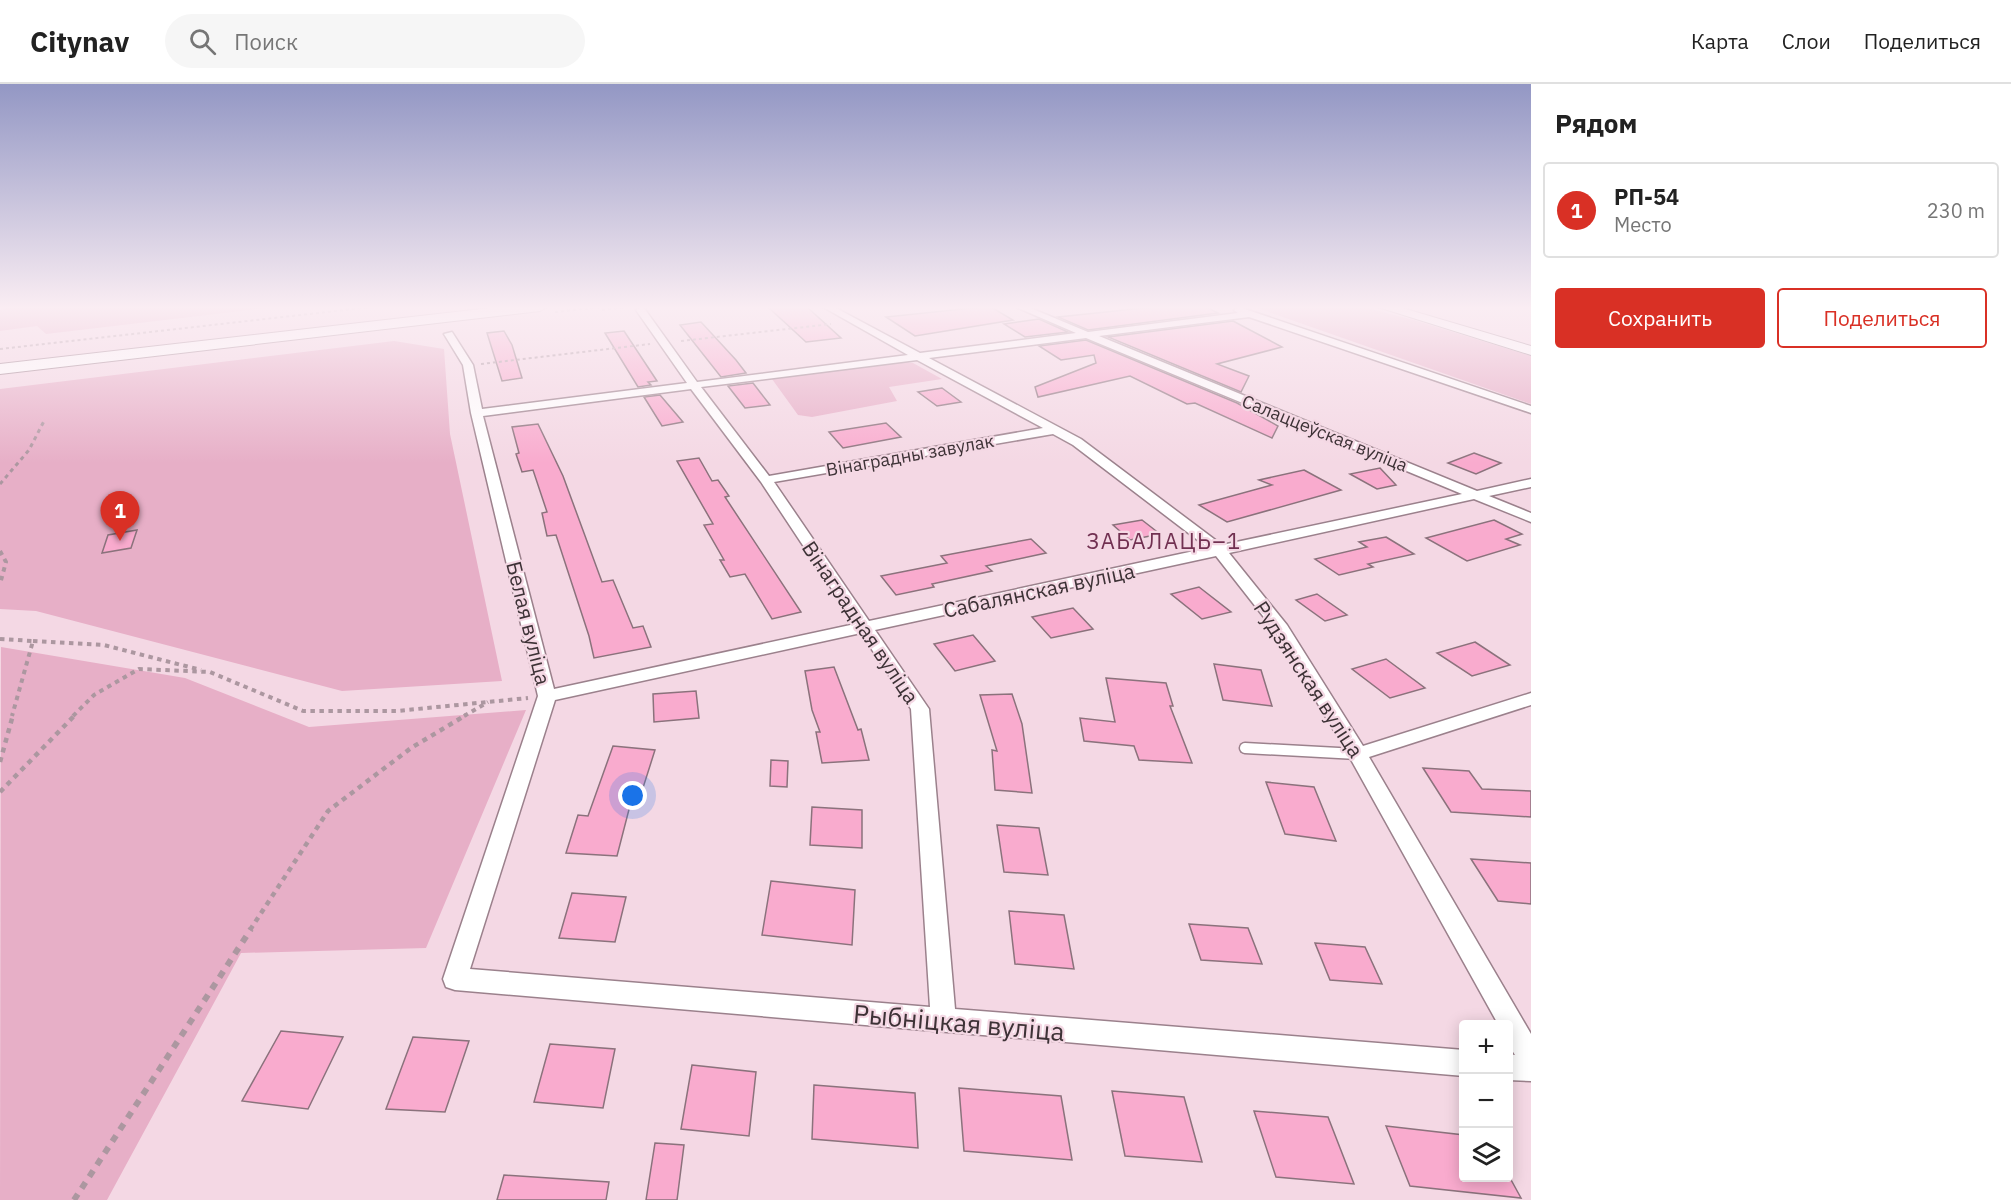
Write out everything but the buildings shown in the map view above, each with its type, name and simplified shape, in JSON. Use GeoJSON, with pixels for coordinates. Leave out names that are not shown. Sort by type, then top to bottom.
{"type":"FeatureCollection","features":[{"type":"Feature","properties":{"kind":"main road"},"geometry":{"type":"LineString","coordinates":[[0,369],[73,359]]}},
{"type":"Feature","properties":{"kind":"street","name":"Белая вуліца"},"geometry":{"type":"LineString","coordinates":[[455,980],[547,696],[477,413],[468,365],[464,359]]}},
{"type":"Feature","properties":{"kind":"street","name":"Вінаградная вуліца"},"geometry":{"type":"LineString","coordinates":[[675,359],[766,480],[920,709],[944,1020]]}},
{"type":"Feature","properties":{"kind":"street"},"geometry":{"type":"LineString","coordinates":[[477,413],[894,359]]}},
{"type":"Feature","properties":{"kind":"street","name":"Рудзянская вуліца"},"geometry":{"type":"LineString","coordinates":[[924,359],[1086,448],[1220,551],[1281,628],[1358,754],[1531,1059]]}},
{"type":"Feature","properties":{"kind":"street","name":"Салаццеўская вуліца"},"geometry":{"type":"LineString","coordinates":[[1147,359],[1531,518]]}},
{"type":"Feature","properties":{"kind":"street"},"geometry":{"type":"LineString","coordinates":[[1381,359],[1531,410]]}},
{"type":"Feature","properties":{"kind":"street","name":"Вінаградны завулак"},"geometry":{"type":"LineString","coordinates":[[766,480],[1054,430]]}},
{"type":"Feature","properties":{"kind":"street","name":"Сабалянская вуліца"},"geometry":{"type":"LineString","coordinates":[[547,696],[1531,483]]}},
{"type":"Feature","properties":{"kind":"street"},"geometry":{"type":"LineString","coordinates":[[1358,754],[1531,699]]}},
{"type":"Feature","properties":{"kind":"street","name":"Рыбніцкая вуліца"},"geometry":{"type":"LineString","coordinates":[[455,980],[1459,1063]]}},
{"type":"Feature","properties":{"kind":"street"},"geometry":{"type":"LineString","coordinates":[[1513,1066],[1531,1068]]}},
{"type":"Feature","properties":{"kind":"lane"},"geometry":{"type":"LineString","coordinates":[[1245,748],[1358,754]]}},
{"type":"Feature","properties":{"kind":"path"},"geometry":{"type":"LineString","coordinates":[[0,484],[29,450],[44,421]]}},
{"type":"Feature","properties":{"kind":"path"},"geometry":{"type":"LineString","coordinates":[[0,550],[6,562],[0,584]]}},
{"type":"Feature","properties":{"kind":"path"},"geometry":{"type":"LineString","coordinates":[[0,633],[3,639],[104,645],[210,672],[303,711],[398,711],[547,696]]}},
{"type":"Feature","properties":{"kind":"path"},"geometry":{"type":"LineString","coordinates":[[0,762],[33,641]]}},
{"type":"Feature","properties":{"kind":"path"},"geometry":{"type":"LineString","coordinates":[[0,792],[94,695],[139,669],[210,672]]}},
{"type":"Feature","properties":{"kind":"path"},"geometry":{"type":"LineString","coordinates":[[74,1200],[328,811],[411,748],[488,702]]}},
{"type":"Feature","properties":{"kind":"shaded area"},"geometry":{"type":"Polygon","coordinates":[[[246,359],[445,359],[450,434],[502,681],[342,691],[36,611],[0,609],[0,389],[246,359]],[[136,530],[108,535],[102,552],[131,548],[136,530]]]}},
{"type":"Feature","properties":{"kind":"shaded area"},"geometry":{"type":"Polygon","coordinates":[[[1403,359],[1531,359],[1531,404],[1403,359]]]}},
{"type":"Feature","properties":{"kind":"shaded area"},"geometry":{"type":"Polygon","coordinates":[[[903,362],[913,363],[942,379],[889,387],[897,401],[812,417],[798,415],[772,379],[903,362]]]}},
{"type":"Feature","properties":{"kind":"shaded area"},"geometry":{"type":"Polygon","coordinates":[[[1,647],[185,678],[309,727],[526,710],[426,948],[241,953],[107,1200],[0,1200],[1,647]]]}},
{"type":"Feature","properties":{"kind":"place","name":"РП-54"},"geometry":{"type":"Point","coordinates":[120,541]}},
{"type":"Feature","properties":{"kind":"district","name":"ЗАБАЛАЦЬ–1"},"geometry":{"type":"Point","coordinates":[1164,540]}}]}
